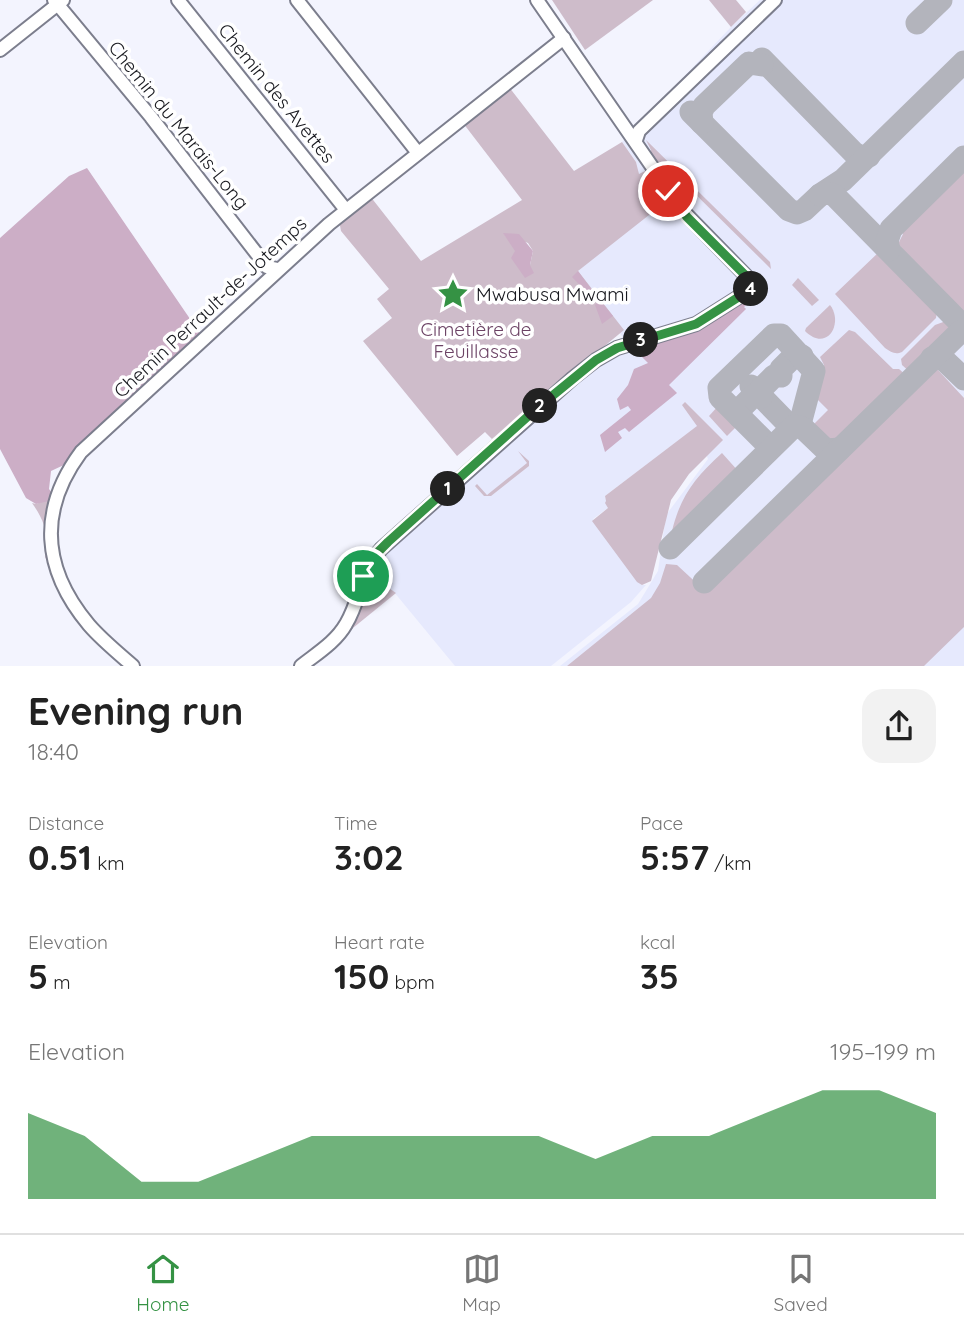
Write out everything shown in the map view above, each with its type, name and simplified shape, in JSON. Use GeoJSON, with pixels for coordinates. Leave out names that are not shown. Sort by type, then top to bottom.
{"type":"FeatureCollection","features":[{"type":"Feature","properties":{"kind":"street","name":"Chemin des Avettes"},"geometry":{"type":"LineString","coordinates":[[178,0],[346,210]]}},
{"type":"Feature","properties":{"kind":"street"},"geometry":{"type":"LineString","coordinates":[[297,0],[418,153]]}},
{"type":"Feature","properties":{"kind":"street"},"geometry":{"type":"LineString","coordinates":[[537,0],[605,100],[636,140]]}},
{"type":"Feature","properties":{"kind":"street"},"geometry":{"type":"LineString","coordinates":[[301,666],[344,628],[363,576],[381,549],[573,378],[617,348],[696,324],[756,286],[687,217],[637,146],[636,140],[639,131],[775,0]]}},
{"type":"Feature","properties":{"kind":"street"},"geometry":{"type":"LineString","coordinates":[[0,49],[58,1]]}},
{"type":"Feature","properties":{"kind":"street","name":"Chemin du Marais-Long"},"geometry":{"type":"LineString","coordinates":[[58,1],[267,267],[277,269]]}},
{"type":"Feature","properties":{"kind":"street","name":"Chemin Perrault-de-Jotemps"},"geometry":{"type":"LineString","coordinates":[[133,666],[88,624],[56,570],[50,539],[56,495],[81,452],[277,269],[346,210],[564,38]]}},
{"type":"Feature","properties":{"kind":"shaded area"},"geometry":{"type":"Polygon","coordinates":[[[760,0],[964,0],[964,666],[560,666],[638,604],[658,571],[666,515],[708,459],[695,428],[605,496],[608,508],[593,519],[642,585],[646,585],[631,602],[551,666],[455,666],[394,592],[377,580],[389,546],[556,398],[603,361],[630,348],[578,271],[640,180],[636,162],[622,142],[760,0]]]}},
{"type":"Feature","properties":{"kind":"shaded area"},"geometry":{"type":"Polygon","coordinates":[[[87,168],[201,335],[66,464],[51,471],[49,489],[52,493],[49,501],[36,504],[26,498],[0,449],[0,238],[69,176],[87,168]]]}},
{"type":"Feature","properties":{"kind":"shaded area"},"geometry":{"type":"Polygon","coordinates":[[[503,233],[519,234],[533,251],[530,265],[534,273],[525,278],[511,258],[515,251],[503,233]]]}},
{"type":"Feature","properties":{"kind":"shaded area"},"geometry":{"type":"Polygon","coordinates":[[[578,271],[595,294],[591,297],[572,277],[578,271]]]}},
{"type":"Feature","properties":{"kind":"shaded area"},"geometry":{"type":"Polygon","coordinates":[[[600,300],[613,316],[602,324],[595,305],[600,300]]]}},
{"type":"Feature","properties":{"kind":"shaded area"},"geometry":{"type":"Polygon","coordinates":[[[745,300],[746,309],[669,385],[677,393],[629,432],[625,428],[618,432],[622,438],[605,452],[600,435],[631,410],[628,406],[620,410],[617,399],[628,385],[634,369],[648,363],[632,347],[745,300]]]}},
{"type":"Feature","properties":{"kind":"green space"},"geometry":{"type":"Polygon","coordinates":[[[552,0],[653,0],[585,50],[552,0]]]}},
{"type":"Feature","properties":{"kind":"green space"},"geometry":{"type":"Polygon","coordinates":[[[709,0],[736,0],[746,12],[731,27],[709,0]]]}},
{"type":"Feature","properties":{"kind":"green space","name":"Cimetière de Feuillasse"},"geometry":{"type":"Polygon","coordinates":[[[509,87],[574,171],[622,142],[636,162],[639,174],[645,171],[669,207],[663,204],[578,271],[624,330],[492,439],[485,432],[457,456],[363,341],[392,318],[377,299],[389,289],[341,231],[339,220],[370,196],[421,261],[522,200],[463,123],[509,87]],[[504,234],[530,265],[533,251],[528,243],[504,234]]]}},
{"type":"Feature","properties":{"kind":"green space"},"geometry":{"type":"Polygon","coordinates":[[[646,140],[770,262],[771,269],[676,175],[671,180],[676,184],[672,186],[649,155],[651,150],[646,140]]]}},
{"type":"Feature","properties":{"kind":"green space"},"geometry":{"type":"Polygon","coordinates":[[[964,168],[964,314],[904,255],[905,252],[898,244],[903,234],[901,230],[964,168]]]}},
{"type":"Feature","properties":{"kind":"green space"},"geometry":{"type":"Polygon","coordinates":[[[879,252],[937,311],[936,318],[900,353],[893,353],[885,348],[835,294],[879,252]]]}},
{"type":"Feature","properties":{"kind":"green space"},"geometry":{"type":"Polygon","coordinates":[[[798,278],[819,300],[812,306],[792,285],[798,278]]]}},
{"type":"Feature","properties":{"kind":"green space"},"geometry":{"type":"Polygon","coordinates":[[[830,305],[835,320],[831,333],[820,339],[813,337],[805,331],[806,328],[830,305]]]}},
{"type":"Feature","properties":{"kind":"green space"},"geometry":{"type":"Polygon","coordinates":[[[946,321],[950,331],[911,373],[902,365],[901,359],[935,325],[946,321]]]}},
{"type":"Feature","properties":{"kind":"green space"},"geometry":{"type":"Polygon","coordinates":[[[849,330],[855,332],[893,369],[899,369],[908,377],[839,445],[834,446],[818,438],[813,430],[812,426],[828,410],[814,396],[824,365],[820,357],[849,330]]]}},
{"type":"Feature","properties":{"kind":"green space"},"geometry":{"type":"Polygon","coordinates":[[[932,367],[964,398],[964,627],[924,666],[567,666],[651,598],[660,583],[666,564],[677,565],[703,589],[932,367]]]}},
{"type":"Feature","properties":{"kind":"green space"},"geometry":{"type":"Polygon","coordinates":[[[685,402],[723,440],[689,474],[671,500],[651,581],[642,585],[592,521],[608,508],[605,496],[697,426],[682,405],[685,402]]]}},
{"type":"Feature","properties":{"kind":"green space"},"geometry":{"type":"Polygon","coordinates":[[[719,405],[738,425],[727,436],[709,416],[719,405]]]}},
{"type":"Feature","properties":{"kind":"green space"},"geometry":{"type":"Polygon","coordinates":[[[518,451],[529,461],[529,466],[491,496],[484,496],[475,486],[477,484],[487,495],[527,463],[518,451]]]}},
{"type":"Feature","properties":{"kind":"green space"},"geometry":{"type":"Polygon","coordinates":[[[722,453],[739,472],[730,480],[733,484],[669,545],[676,517],[686,494],[722,453]]]}},
{"type":"Feature","properties":{"kind":"green space"},"geometry":{"type":"Polygon","coordinates":[[[49,501],[50,509],[52,570],[45,557],[45,528],[32,503],[49,501]]]}},
{"type":"Feature","properties":{"kind":"green space"},"geometry":{"type":"Polygon","coordinates":[[[377,580],[396,593],[348,632],[367,582],[377,580]]]}},
{"type":"Feature","properties":{"kind":"taxiway"},"geometry":{"type":"LineString","coordinates":[[917,23],[941,0]]}},
{"type":"Feature","properties":{"kind":"taxiway"},"geometry":{"type":"LineString","coordinates":[[762,59],[854,153],[861,157],[869,156]]}},
{"type":"Feature","properties":{"kind":"taxiway"},"geometry":{"type":"LineString","coordinates":[[691,112],[789,210],[797,213],[843,180],[964,62]]}},
{"type":"Feature","properties":{"kind":"taxiway"},"geometry":{"type":"LineString","coordinates":[[702,123],[701,113],[704,106],[749,63],[762,65]]}},
{"type":"Feature","properties":{"kind":"taxiway"},"geometry":{"type":"LineString","coordinates":[[889,250],[887,241],[891,229],[964,157]]}},
{"type":"Feature","properties":{"kind":"taxiway"},"geometry":{"type":"LineString","coordinates":[[820,195],[834,195],[964,327]]}},
{"type":"Feature","properties":{"kind":"taxiway"},"geometry":{"type":"LineString","coordinates":[[704,582],[964,330]]}},
{"type":"Feature","properties":{"kind":"taxiway"},"geometry":{"type":"LineString","coordinates":[[775,444],[766,443],[720,397],[719,388],[774,335],[781,335],[814,371],[800,424],[803,428]]}},
{"type":"Feature","properties":{"kind":"taxiway"},"geometry":{"type":"LineString","coordinates":[[740,417],[740,409],[753,396],[761,397],[761,389],[774,376],[781,376],[781,369],[794,356],[802,356]]}},
{"type":"Feature","properties":{"kind":"taxiway"},"geometry":{"type":"LineString","coordinates":[[932,358],[942,358],[964,379]]}},
{"type":"Feature","properties":{"kind":"taxiway"},"geometry":{"type":"LineString","coordinates":[[751,386],[790,426],[794,426]]}},
{"type":"Feature","properties":{"kind":"taxiway"},"geometry":{"type":"LineString","coordinates":[[670,548],[794,426],[803,428],[826,450],[840,449]]}},
{"type":"Feature","properties":{"kind":"place","name":"Mwabusa Mwami"},"geometry":{"type":"Point","coordinates":[453,294]}},
{"type":"Feature","properties":{"kind":"route"},"geometry":{"type":"LineString","coordinates":[[363,576],[373,557],[388,542],[535,410],[596,360],[617,348],[696,324],[756,286],[687,217],[668,191]]}}]}
